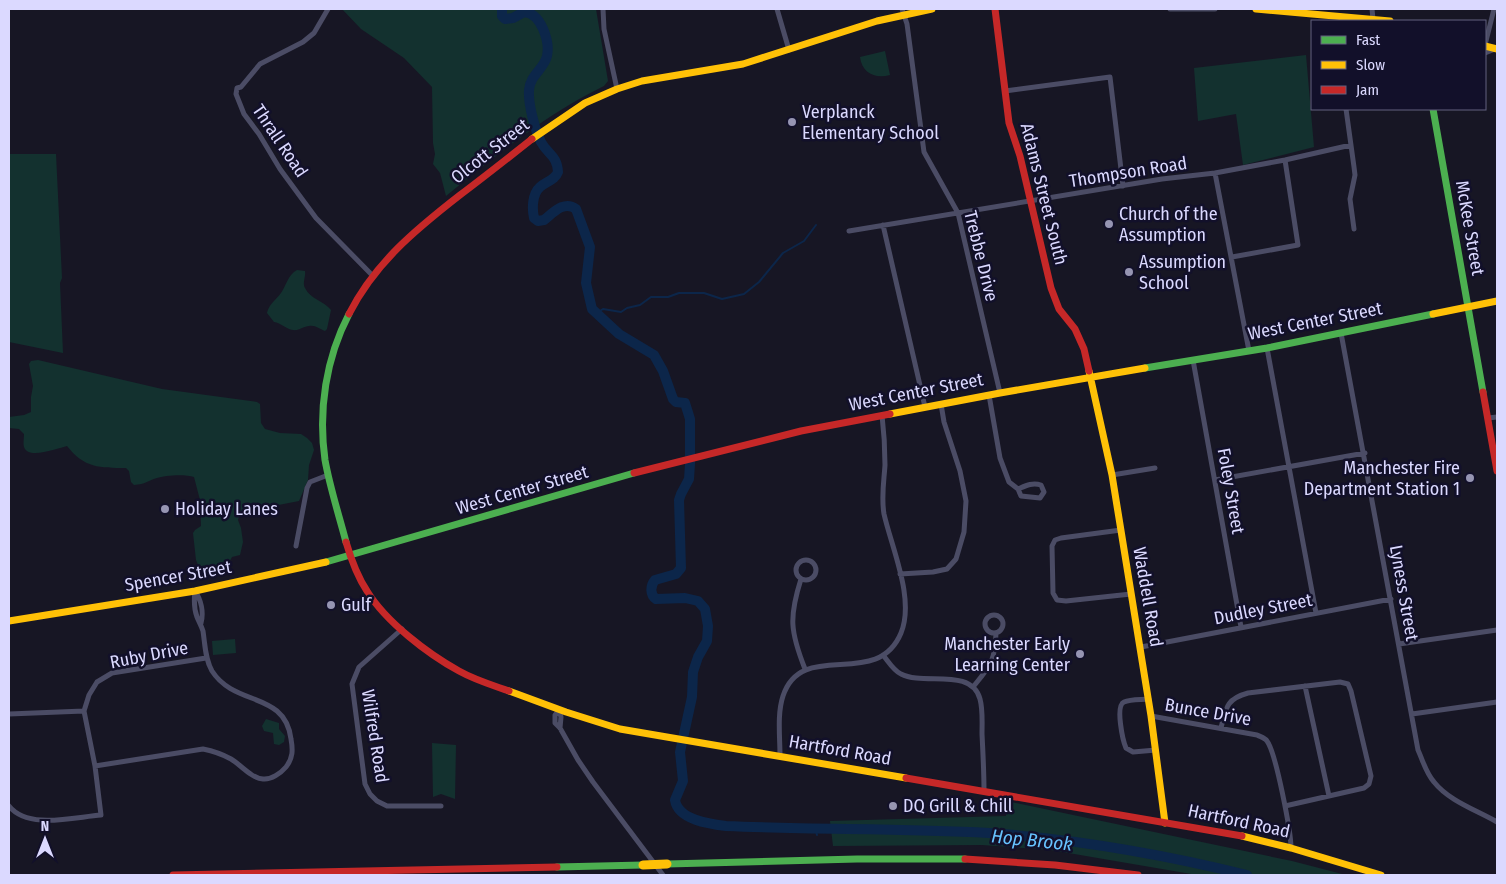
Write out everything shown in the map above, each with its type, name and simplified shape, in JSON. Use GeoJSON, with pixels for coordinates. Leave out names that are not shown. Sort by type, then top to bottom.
{"type":"FeatureCollection","features":[{"type":"Feature","properties":{"kind":"main road","name":"Olcott Street"},"geometry":{"type":"LineString","coordinates":[[351,555],[328,475],[322,427],[326,380],[330,361],[344,321],[372,275],[394,249],[531,138],[585,103],[617,88],[642,81],[743,64],[903,11],[932,9]]}},
{"type":"Feature","properties":{"kind":"main road","name":"Adams Street South"},"geometry":{"type":"LineString","coordinates":[[995,9],[1009,123],[1020,156],[1051,288],[1059,309],[1081,340],[1090,378]]}},
{"type":"Feature","properties":{"kind":"main road"},"geometry":{"type":"LineString","coordinates":[[1256,9],[1301,11],[1334,18],[1382,20]]}},
{"type":"Feature","properties":{"kind":"main road","name":"McKee Street"},"geometry":{"type":"LineString","coordinates":[[1433,110],[1468,307],[1492,418],[1497,471]]}},
{"type":"Feature","properties":{"kind":"main road","name":"West Center Street"},"geometry":{"type":"LineString","coordinates":[[351,555],[685,460],[800,431],[1000,393],[1268,348],[1497,301]]}},
{"type":"Feature","properties":{"kind":"main road","name":"Waddell Road"},"geometry":{"type":"LineString","coordinates":[[1090,378],[1112,475],[1152,716],[1165,823]]}},
{"type":"Feature","properties":{"kind":"main road","name":"Spencer Street"},"geometry":{"type":"LineString","coordinates":[[9,621],[195,591],[351,555]]}},
{"type":"Feature","properties":{"kind":"main road","name":"Hartford Road"},"geometry":{"type":"LineString","coordinates":[[351,555],[362,583],[373,602],[402,629],[438,658],[468,676],[559,710],[620,729],[1231,833],[1291,848],[1381,875]]}},
{"type":"Feature","properties":{"kind":"main road"},"geometry":{"type":"LineString","coordinates":[[173,875],[643,864],[972,859],[1043,863],[1138,875]]}},
{"type":"Feature","properties":{"kind":"street","name":"Thrall Road"},"geometry":{"type":"LineString","coordinates":[[328,9],[314,32],[303,42],[260,64],[241,87],[237,88],[236,94],[244,114],[316,218],[372,275]]}},
{"type":"Feature","properties":{"kind":"street"},"geometry":{"type":"LineString","coordinates":[[603,9],[604,29],[617,88]]}},
{"type":"Feature","properties":{"kind":"street"},"geometry":{"type":"LineString","coordinates":[[777,9],[789,50]]}},
{"type":"Feature","properties":{"kind":"street"},"geometry":{"type":"LineString","coordinates":[[1170,9],[1215,9]]}},
{"type":"Feature","properties":{"kind":"street"},"geometry":{"type":"LineString","coordinates":[[1372,9],[1373,19]]}},
{"type":"Feature","properties":{"kind":"street"},"geometry":{"type":"LineString","coordinates":[[1486,41],[1494,9]]}},
{"type":"Feature","properties":{"kind":"street","name":"Trebbe Drive"},"geometry":{"type":"LineString","coordinates":[[903,11],[908,24],[924,152],[958,213],[1000,393]]}},
{"type":"Feature","properties":{"kind":"street"},"geometry":{"type":"LineString","coordinates":[[1004,91],[1110,77],[1123,186]]}},
{"type":"Feature","properties":{"kind":"street"},"geometry":{"type":"LineString","coordinates":[[1346,110],[1355,175],[1350,199],[1354,229]]}},
{"type":"Feature","properties":{"kind":"street","name":"Thompson Road"},"geometry":{"type":"LineString","coordinates":[[849,231],[1162,179],[1215,173],[1351,145]]}},
{"type":"Feature","properties":{"kind":"street"},"geometry":{"type":"LineString","coordinates":[[1232,257],[1298,245],[1285,160]]}},
{"type":"Feature","properties":{"kind":"street"},"geometry":{"type":"LineString","coordinates":[[1215,173],[1249,351]]}},
{"type":"Feature","properties":{"kind":"street"},"geometry":{"type":"LineString","coordinates":[[883,225],[925,407]]}},
{"type":"Feature","properties":{"kind":"street","name":"Lyness Street"},"geometry":{"type":"LineString","coordinates":[[1341,333],[1418,750],[1425,768],[1434,782],[1448,795],[1497,822]]}},
{"type":"Feature","properties":{"kind":"street"},"geometry":{"type":"LineString","coordinates":[[1268,348],[1316,613]]}},
{"type":"Feature","properties":{"kind":"street","name":"Foley Street"},"geometry":{"type":"LineString","coordinates":[[1193,360],[1241,627]]}},
{"type":"Feature","properties":{"kind":"street"},"geometry":{"type":"LineString","coordinates":[[989,395],[1003,470],[1009,482],[1018,489],[1021,496],[1042,497],[1044,492],[1041,485],[1037,484],[1026,485],[1018,489]]}},
{"type":"Feature","properties":{"kind":"street"},"geometry":{"type":"LineString","coordinates":[[900,574],[933,572],[947,568],[956,559],[964,532],[966,501],[960,470],[944,422],[941,404]]}},
{"type":"Feature","properties":{"kind":"street"},"geometry":{"type":"LineString","coordinates":[[780,756],[780,712],[783,696],[790,681],[805,668],[820,665],[870,662],[883,655],[895,644],[901,632],[905,615],[904,596],[884,513],[882,497],[885,440],[882,415]]}},
{"type":"Feature","properties":{"kind":"street"},"geometry":{"type":"LineString","coordinates":[[1215,480],[1364,453]]}},
{"type":"Feature","properties":{"kind":"street"},"geometry":{"type":"LineString","coordinates":[[1112,475],[1155,468]]}},
{"type":"Feature","properties":{"kind":"street"},"geometry":{"type":"LineString","coordinates":[[296,546],[307,488],[310,482],[328,475]]}},
{"type":"Feature","properties":{"kind":"street"},"geometry":{"type":"LineString","coordinates":[[1121,530],[1055,540],[1052,546],[1053,593],[1057,600],[1066,601],[1131,594]]}},
{"type":"Feature","properties":{"kind":"street"},"geometry":{"type":"LineString","coordinates":[[804,559],[812,561],[817,567],[816,574],[811,579],[801,579],[796,573],[797,565],[804,559]]}},
{"type":"Feature","properties":{"kind":"street"},"geometry":{"type":"LineString","coordinates":[[801,579],[793,603],[792,624],[795,644],[805,668]]}},
{"type":"Feature","properties":{"kind":"street"},"geometry":{"type":"LineString","coordinates":[[95,766],[203,749],[219,753],[233,760],[252,775],[264,779],[275,776],[284,770],[290,762],[293,752],[290,731],[285,718],[277,709],[232,690],[219,681],[212,670],[206,658],[201,623],[197,617],[194,598],[195,591]]}},
{"type":"Feature","properties":{"kind":"street","name":"Dudley Street"},"geometry":{"type":"LineString","coordinates":[[1140,647],[1391,599]]}},
{"type":"Feature","properties":{"kind":"street","name":"Wilfred Road"},"geometry":{"type":"LineString","coordinates":[[402,629],[359,667],[352,684],[365,784],[370,794],[377,801],[388,806],[441,806]]}},
{"type":"Feature","properties":{"kind":"street"},"geometry":{"type":"LineString","coordinates":[[1399,644],[1497,630]]}},
{"type":"Feature","properties":{"kind":"street"},"geometry":{"type":"LineString","coordinates":[[973,687],[991,666],[996,652],[996,633]]}},
{"type":"Feature","properties":{"kind":"street"},"geometry":{"type":"LineString","coordinates":[[883,655],[900,674],[914,678],[962,681],[973,687],[979,697],[982,710],[984,791]]}},
{"type":"Feature","properties":{"kind":"street","name":"Ruby Drive"},"geometry":{"type":"LineString","coordinates":[[84,711],[88,695],[96,684],[112,673],[206,658]]}},
{"type":"Feature","properties":{"kind":"street"},"geometry":{"type":"LineString","coordinates":[[1221,728],[1225,709],[1237,696],[1340,682],[1348,684],[1371,776],[1368,784],[1364,788],[1285,806]]}},
{"type":"Feature","properties":{"kind":"street"},"geometry":{"type":"LineString","coordinates":[[1305,686],[1329,796]]}},
{"type":"Feature","properties":{"kind":"street"},"geometry":{"type":"LineString","coordinates":[[1149,699],[1124,702],[1121,705],[1123,741],[1126,748],[1133,752],[1156,750]]}},
{"type":"Feature","properties":{"kind":"street"},"geometry":{"type":"LineString","coordinates":[[1412,714],[1497,702]]}},
{"type":"Feature","properties":{"kind":"street"},"geometry":{"type":"LineString","coordinates":[[559,710],[554,720],[588,775],[663,875]]}},
{"type":"Feature","properties":{"kind":"street"},"geometry":{"type":"LineString","coordinates":[[9,714],[84,711],[95,766],[101,815],[40,821],[25,817],[12,810],[9,806]]}},
{"type":"Feature","properties":{"kind":"street","name":"Bunce Drive"},"geometry":{"type":"LineString","coordinates":[[1152,716],[1257,735],[1266,739],[1271,748],[1285,806],[1292,840],[1291,848]]}},
{"type":"Feature","properties":{"kind":"green space"},"geometry":{"type":"Polygon","coordinates":[[[342,9],[596,9],[608,81],[604,86],[562,109],[522,136],[446,196],[440,173],[433,164],[435,154],[433,143],[432,87],[404,58],[361,29],[342,9]]]}},
{"type":"Feature","properties":{"kind":"green space"},"geometry":{"type":"Polygon","coordinates":[[[885,51],[890,75],[879,76],[866,71],[860,57],[885,51]]]}},
{"type":"Feature","properties":{"kind":"green space"},"geometry":{"type":"Polygon","coordinates":[[[1306,55],[1314,147],[1243,165],[1236,114],[1198,121],[1194,68],[1306,55]]]}},
{"type":"Feature","properties":{"kind":"green space"},"geometry":{"type":"Polygon","coordinates":[[[9,154],[56,154],[62,278],[60,283],[63,353],[9,342],[9,154]]]}},
{"type":"Feature","properties":{"kind":"green space"},"geometry":{"type":"Polygon","coordinates":[[[297,270],[305,271],[304,284],[307,292],[331,310],[325,331],[311,326],[293,330],[274,322],[267,313],[290,277],[297,270]]]}},
{"type":"Feature","properties":{"kind":"green space"},"geometry":{"type":"Polygon","coordinates":[[[38,360],[162,389],[257,402],[260,404],[261,423],[265,429],[280,433],[301,434],[312,443],[314,450],[309,465],[308,480],[299,501],[263,508],[246,508],[240,513],[238,520],[243,542],[240,555],[232,557],[227,566],[200,570],[196,560],[193,533],[201,526],[200,500],[194,477],[181,475],[165,476],[134,485],[126,468],[100,467],[86,463],[67,446],[50,451],[31,453],[24,447],[24,434],[19,429],[9,428],[9,417],[31,412],[33,386],[29,364],[31,361],[38,360]]]}},
{"type":"Feature","properties":{"kind":"green space"},"geometry":{"type":"Polygon","coordinates":[[[235,639],[236,653],[213,655],[212,641],[235,639]]]}},
{"type":"Feature","properties":{"kind":"green space"},"geometry":{"type":"Polygon","coordinates":[[[266,719],[279,723],[279,729],[285,736],[284,742],[279,745],[274,744],[273,733],[264,731],[262,726],[266,719]]]}},
{"type":"Feature","properties":{"kind":"green space"},"geometry":{"type":"Polygon","coordinates":[[[432,743],[456,745],[455,799],[441,794],[433,797],[432,743]]]}},
{"type":"Feature","properties":{"kind":"green space"},"geometry":{"type":"Polygon","coordinates":[[[1006,801],[1292,861],[1346,875],[1197,875],[1051,850],[982,845],[833,846],[830,821],[1006,816],[1006,801]]]}},
{"type":"Feature","properties":{"kind":"waterway"},"geometry":{"type":"LineString","coordinates":[[502,9],[502,16],[505,19],[513,18],[524,12],[535,17],[540,22],[546,36],[547,56],[532,80],[529,96],[532,117],[539,137],[554,158],[558,172],[553,179],[537,190],[533,206],[534,218],[538,221],[544,220],[555,211],[567,206],[576,209],[590,247],[586,283],[592,309],[619,334],[654,355],[663,371],[673,399],[676,402],[685,403],[690,419],[689,479],[679,500],[681,568],[676,574],[655,580],[651,590],[656,599],[685,598],[698,601],[705,609],[708,626],[707,641],[698,657],[693,672],[692,697],[680,752],[683,781],[675,800],[677,807],[696,820],[726,826],[956,831],[1053,839],[1152,855],[1247,875]]}},
{"type":"Feature","properties":{"kind":"waterway"},"geometry":{"type":"LineString","coordinates":[[595,314],[603,309],[621,312],[627,308],[640,305],[651,297],[668,297],[679,293],[704,293],[722,299],[744,294],[759,282],[783,253],[804,241],[816,225]]}},
{"type":"Feature","properties":{"kind":"waterway","name":"Hop Brook"},"geometry":{"type":"LineString","coordinates":[[815,828],[817,835]]}},
{"type":"Feature","properties":{"kind":"traffic: fast"},"geometry":{"type":"LineString","coordinates":[[1433,110],[1483,392]]}},
{"type":"Feature","properties":{"kind":"traffic: fast"},"geometry":{"type":"LineString","coordinates":[[346,542],[325,460],[323,403],[329,366],[349,314]]}},
{"type":"Feature","properties":{"kind":"traffic: fast"},"geometry":{"type":"LineString","coordinates":[[1145,368],[1267,348],[1433,314]]}},
{"type":"Feature","properties":{"kind":"traffic: fast"},"geometry":{"type":"LineString","coordinates":[[326,562],[634,473]]}},
{"type":"Feature","properties":{"kind":"traffic: fast"},"geometry":{"type":"LineString","coordinates":[[667,864],[857,859],[965,859]]}},
{"type":"Feature","properties":{"kind":"traffic: fast"},"geometry":{"type":"LineString","coordinates":[[557,867],[643,865]]}},
{"type":"Feature","properties":{"kind":"traffic: slow"},"geometry":{"type":"LineString","coordinates":[[532,139],[585,103],[617,89],[642,81],[743,64],[877,21],[932,9]]}},
{"type":"Feature","properties":{"kind":"traffic: slow"},"geometry":{"type":"LineString","coordinates":[[1256,9],[1379,20]]}},
{"type":"Feature","properties":{"kind":"traffic: slow"},"geometry":{"type":"LineString","coordinates":[[1486,46],[1497,49]]}},
{"type":"Feature","properties":{"kind":"traffic: slow"},"geometry":{"type":"LineString","coordinates":[[1433,314],[1497,301]]}},
{"type":"Feature","properties":{"kind":"traffic: slow"},"geometry":{"type":"LineString","coordinates":[[890,414],[1145,368]]}},
{"type":"Feature","properties":{"kind":"traffic: slow"},"geometry":{"type":"LineString","coordinates":[[1089,371],[1112,475],[1151,716],[1165,823]]}},
{"type":"Feature","properties":{"kind":"traffic: slow"},"geometry":{"type":"LineString","coordinates":[[9,621],[195,591],[326,562]]}},
{"type":"Feature","properties":{"kind":"traffic: slow"},"geometry":{"type":"LineString","coordinates":[[509,691],[620,729],[906,778]]}},
{"type":"Feature","properties":{"kind":"traffic: slow"},"geometry":{"type":"LineString","coordinates":[[1242,836],[1291,848],[1381,875]]}},
{"type":"Feature","properties":{"kind":"traffic: slow"},"geometry":{"type":"LineString","coordinates":[[643,865],[667,864]]}},
{"type":"Feature","properties":{"kind":"traffic: jam"},"geometry":{"type":"LineString","coordinates":[[995,9],[1009,123],[1020,156],[1051,288],[1059,309],[1075,329],[1084,349],[1089,371]]}},
{"type":"Feature","properties":{"kind":"traffic: jam"},"geometry":{"type":"LineString","coordinates":[[349,314],[371,279],[397,248],[443,208],[532,139]]}},
{"type":"Feature","properties":{"kind":"traffic: jam"},"geometry":{"type":"LineString","coordinates":[[1483,392],[1497,471]]}},
{"type":"Feature","properties":{"kind":"traffic: jam"},"geometry":{"type":"LineString","coordinates":[[634,473],[801,431],[890,414]]}},
{"type":"Feature","properties":{"kind":"traffic: jam"},"geometry":{"type":"LineString","coordinates":[[346,542],[363,585],[375,603],[408,636],[434,656],[459,671],[477,680],[509,691]]}},
{"type":"Feature","properties":{"kind":"traffic: jam"},"geometry":{"type":"LineString","coordinates":[[906,778],[1242,836]]}},
{"type":"Feature","properties":{"kind":"traffic: jam"},"geometry":{"type":"LineString","coordinates":[[965,859],[1055,865],[1138,875]]}},
{"type":"Feature","properties":{"kind":"traffic: jam"},"geometry":{"type":"LineString","coordinates":[[173,875],[557,867]]}},
{"type":"Feature","properties":{"kind":"place","name":"Verplanck Elementary School"},"geometry":{"type":"Point","coordinates":[792,122]}},
{"type":"Feature","properties":{"kind":"place","name":"Church of the Assumption"},"geometry":{"type":"Point","coordinates":[1109,224]}},
{"type":"Feature","properties":{"kind":"place","name":"Assumption School"},"geometry":{"type":"Point","coordinates":[1129,272]}},
{"type":"Feature","properties":{"kind":"place","name":"Manchester Fire Department Station 1"},"geometry":{"type":"Point","coordinates":[1470,478]}},
{"type":"Feature","properties":{"kind":"place","name":"Holiday Lanes"},"geometry":{"type":"Point","coordinates":[165,509]}},
{"type":"Feature","properties":{"kind":"place","name":"Gulf"},"geometry":{"type":"Point","coordinates":[331,605]}},
{"type":"Feature","properties":{"kind":"place","name":"Manchester Early Learning Center"},"geometry":{"type":"Point","coordinates":[1080,654]}},
{"type":"Feature","properties":{"kind":"place","name":"DQ Grill & Chill"},"geometry":{"type":"Point","coordinates":[893,806]}}]}
